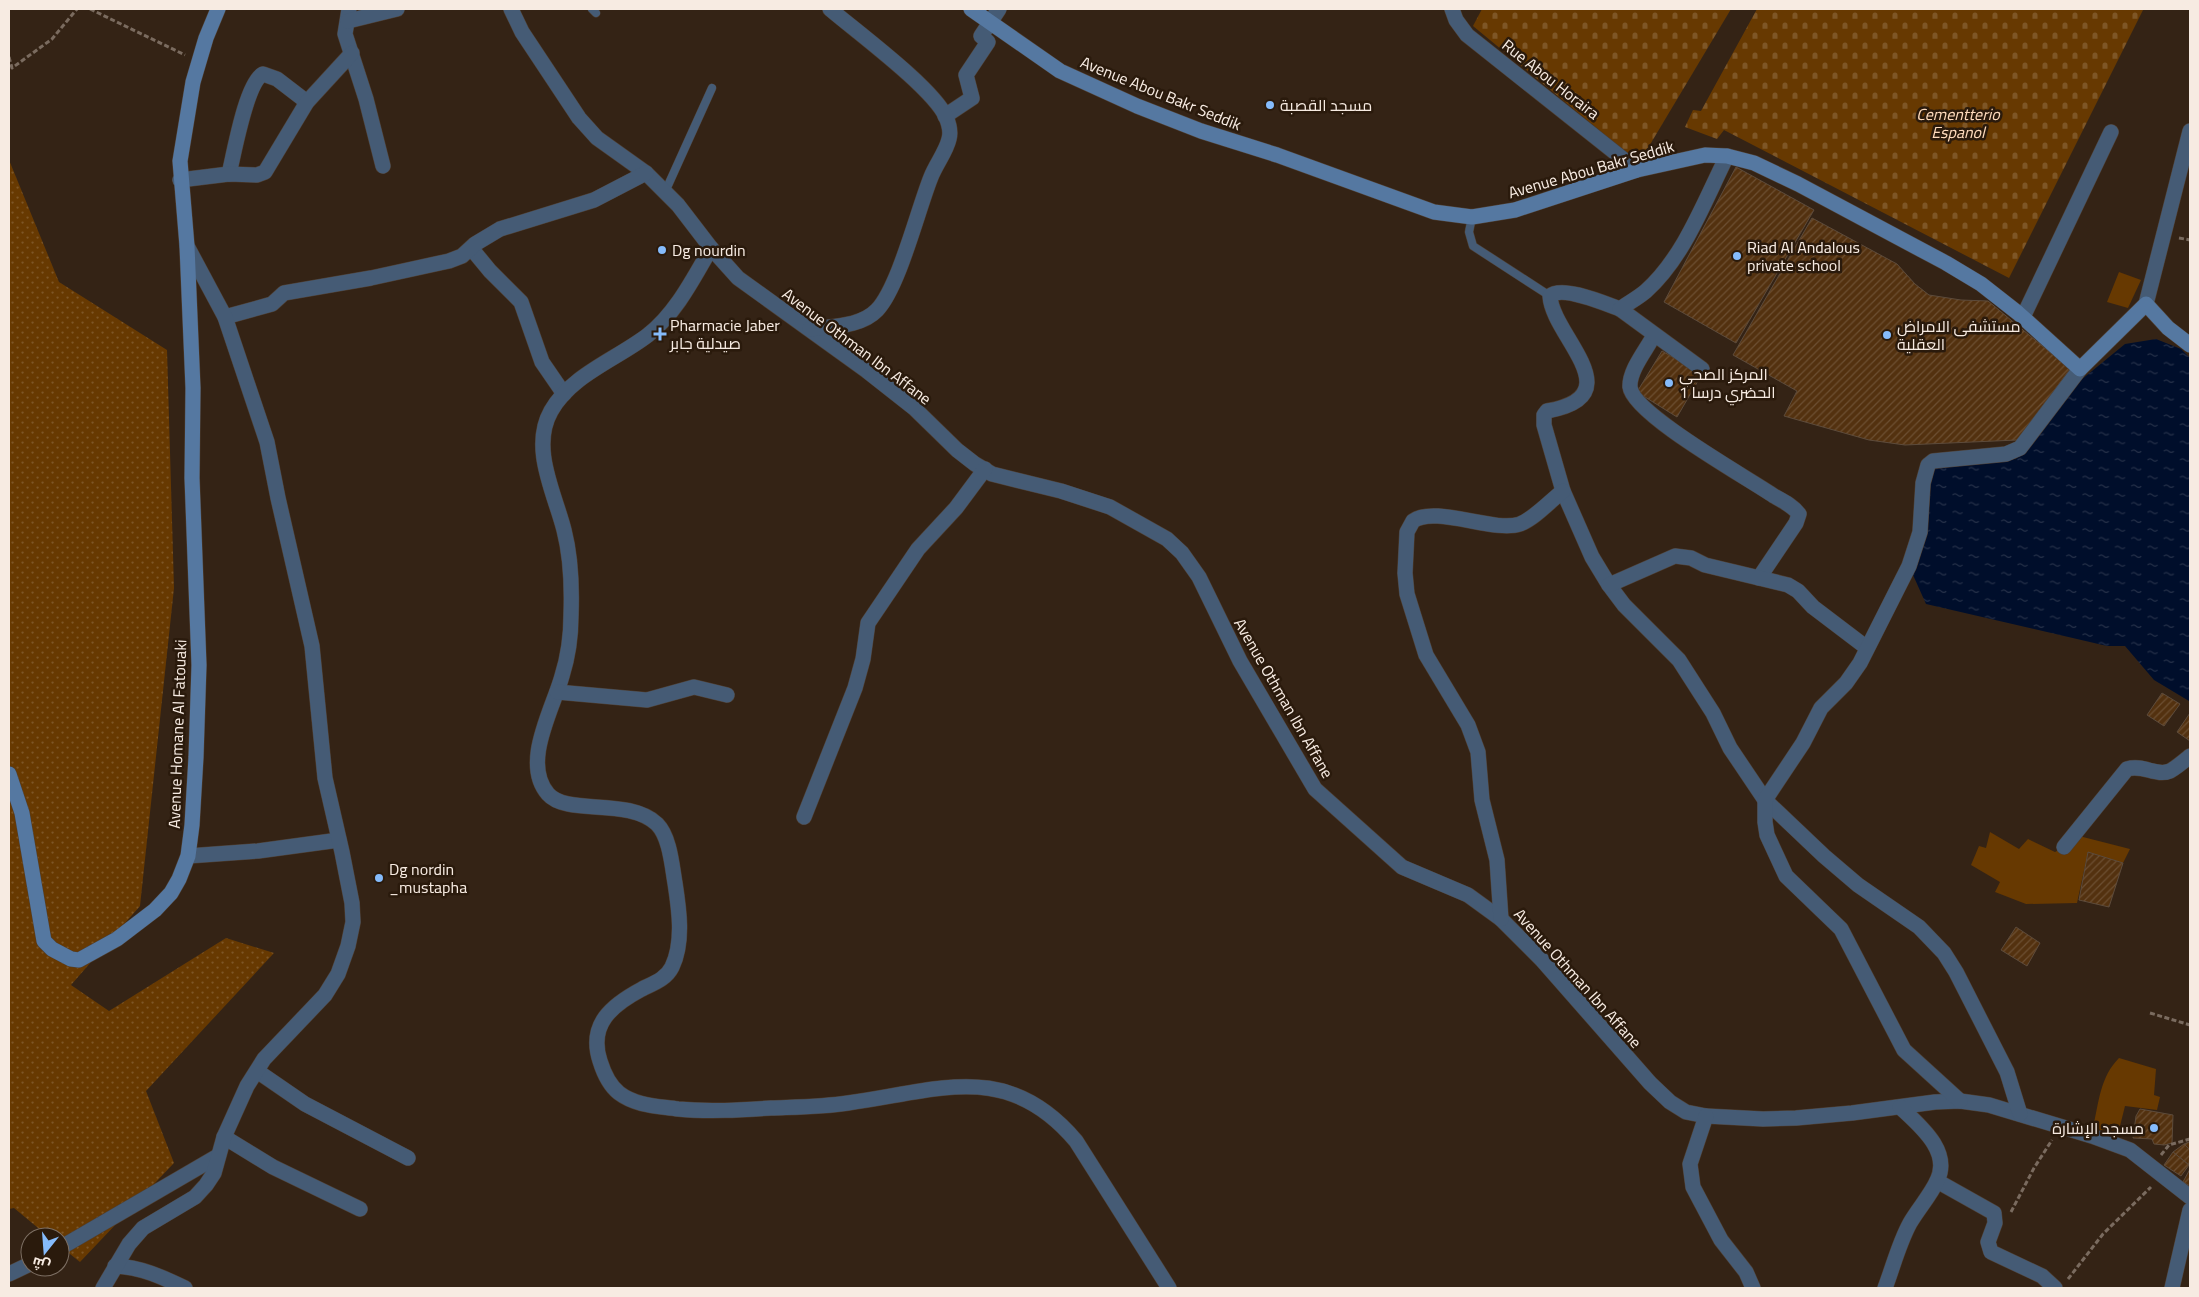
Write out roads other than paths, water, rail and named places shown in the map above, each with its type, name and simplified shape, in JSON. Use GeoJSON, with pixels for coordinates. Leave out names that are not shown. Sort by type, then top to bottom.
{"type":"FeatureCollection","features":[{"type":"Feature","properties":{"kind":"street"},"geometry":{"type":"LineString","coordinates":[[103,1288],[129,1244],[144,1228],[195,1197],[214,1173],[224,1137],[247,1086],[270,1052],[326,995],[338,974],[343,960],[352,922],[352,903],[325,778],[312,646],[267,442],[259,412],[225,317],[187,246],[180,180],[180,161],[186,113],[199,62],[218,9]]}},
{"type":"Feature","properties":{"kind":"street"},"geometry":{"type":"LineString","coordinates":[[383,166],[366,99],[345,34],[348,15],[397,9]]}},
{"type":"Feature","properties":{"kind":"street","name":"Avenue Othman Ibn Affane"},"geometry":{"type":"LineString","coordinates":[[511,9],[522,32],[579,118],[597,138],[646,173],[665,192],[738,278],[914,408],[957,450],[992,474],[1061,491],[1110,507],[1167,539],[1182,553],[1199,578],[1240,661],[1315,789],[1402,867],[1468,895],[1501,919],[1542,960],[1650,1083],[1670,1102],[1686,1112],[1706,1116],[1788,1118],[1960,1101],[1989,1104],[2130,1150],[2190,1197]]}},
{"type":"Feature","properties":{"kind":"street"},"geometry":{"type":"LineString","coordinates":[[810,330],[865,319],[878,309],[884,301],[896,275],[931,176],[949,138],[945,116],[940,107],[910,76],[830,9]]}},
{"type":"Feature","properties":{"kind":"street","name":"Avenue Abou Bakr Seddik"},"geometry":{"type":"LineString","coordinates":[[971,9],[1060,71],[1137,106],[1202,131],[1277,155],[1434,212],[1472,217],[1515,210],[1638,170],[1705,155],[1727,156],[1754,164],[1798,184],[1946,263],[1981,284],[2023,317],[2080,369]]}},
{"type":"Feature","properties":{"kind":"street"},"geometry":{"type":"LineString","coordinates":[[945,116],[972,98],[966,74],[988,42],[981,36],[999,9]]}},
{"type":"Feature","properties":{"kind":"street","name":"Rue Abou Horaira"},"geometry":{"type":"LineString","coordinates":[[1452,9],[1456,20],[1467,35],[1638,170]]}},
{"type":"Feature","properties":{"kind":"street"},"geometry":{"type":"LineString","coordinates":[[180,180],[229,174],[257,175],[265,172],[307,102],[352,53]]}},
{"type":"Feature","properties":{"kind":"street"},"geometry":{"type":"LineString","coordinates":[[229,174],[246,106],[258,76],[268,74],[307,102]]}},
{"type":"Feature","properties":{"kind":"street"},"geometry":{"type":"LineString","coordinates":[[1960,1101],[1904,1050],[1841,930],[1786,876],[1767,835],[1765,800],[1803,743],[1821,708],[1846,683],[1860,663],[1909,566],[1920,532],[1923,483],[1928,464],[1942,460],[2006,454],[2020,448],[2080,369],[2146,304],[2190,131]]}},
{"type":"Feature","properties":{"kind":"street"},"geometry":{"type":"LineString","coordinates":[[2023,317],[2110,132]]}},
{"type":"Feature","properties":{"kind":"street"},"geometry":{"type":"LineString","coordinates":[[1620,309],[1645,292],[1666,269],[1681,246],[1727,156]]}},
{"type":"Feature","properties":{"kind":"street"},"geometry":{"type":"LineString","coordinates":[[225,317],[272,304],[284,292],[411,270],[449,261],[462,256],[500,229],[594,200],[646,173]]}},
{"type":"Feature","properties":{"kind":"street","name":"Avenue Homane Al Fatouaki"},"geometry":{"type":"LineString","coordinates":[[9,774],[22,813],[44,941],[52,949],[71,959],[79,960],[117,939],[155,910],[171,893],[188,856],[195,776],[199,665],[187,246]]}},
{"type":"Feature","properties":{"kind":"street"},"geometry":{"type":"LineString","coordinates":[[471,248],[490,271],[521,302],[542,362],[564,394]]}},
{"type":"Feature","properties":{"kind":"street"},"geometry":{"type":"LineString","coordinates":[[711,248],[693,279],[664,320],[648,334],[594,370],[564,394],[551,410],[545,424],[544,441],[548,476],[565,532],[570,576],[570,641],[557,692],[541,739],[538,760],[540,780],[548,794],[557,801],[569,805],[596,805],[627,810],[658,825],[669,853],[678,899],[680,934],[671,970],[659,981],[624,1000],[601,1022],[597,1036],[598,1054],[605,1076],[614,1090],[629,1100],[643,1105],[698,1111],[806,1108],[962,1086],[991,1087],[1017,1095],[1034,1102],[1060,1122],[1076,1141],[1166,1285]]}},
{"type":"Feature","properties":{"kind":"street"},"geometry":{"type":"LineString","coordinates":[[1702,369],[1620,309],[1576,295],[1556,293],[1550,296],[1554,310],[1582,360],[1586,383],[1584,392],[1577,402],[1563,408],[1547,411],[1544,415],[1547,437],[1563,491],[1592,557],[1609,585],[1624,605],[1679,660],[1713,713],[1730,748],[1765,800],[1830,862],[1858,885],[1919,927],[1944,953],[1956,972],[2007,1072],[2020,1114]]}},
{"type":"Feature","properties":{"kind":"street"},"geometry":{"type":"LineString","coordinates":[[2146,304],[2168,328],[2190,345]]}},
{"type":"Feature","properties":{"kind":"street"},"geometry":{"type":"LineString","coordinates":[[1654,335],[1630,382],[1633,396],[1660,422],[1750,479],[1799,514],[1796,522],[1759,578]]}},
{"type":"Feature","properties":{"kind":"street"},"geometry":{"type":"LineString","coordinates":[[804,817],[855,688],[863,659],[868,623],[902,570],[918,549],[956,508],[985,469]]}},
{"type":"Feature","properties":{"kind":"street"},"geometry":{"type":"LineString","coordinates":[[1501,919],[1497,860],[1482,800],[1478,752],[1468,725],[1426,655],[1405,583],[1407,532],[1413,522],[1426,516],[1508,525],[1521,523],[1563,491]]}},
{"type":"Feature","properties":{"kind":"street"},"geometry":{"type":"LineString","coordinates":[[1609,585],[1675,556],[1691,558],[1705,565],[1788,585],[1798,591],[1813,607],[1866,648]]}},
{"type":"Feature","properties":{"kind":"street"},"geometry":{"type":"LineString","coordinates":[[557,692],[647,700],[694,687],[727,695]]}},
{"type":"Feature","properties":{"kind":"street"},"geometry":{"type":"LineString","coordinates":[[2064,847],[2127,769],[2136,766],[2161,773],[2170,771],[2190,756]]}},
{"type":"Feature","properties":{"kind":"street"},"geometry":{"type":"LineString","coordinates":[[188,856],[258,851],[339,840]]}},
{"type":"Feature","properties":{"kind":"street"},"geometry":{"type":"LineString","coordinates":[[257,1071],[305,1104],[408,1158]]}},
{"type":"Feature","properties":{"kind":"street"},"geometry":{"type":"LineString","coordinates":[[1885,1288],[1906,1230],[1937,1181],[1941,1164],[1935,1146],[1925,1130],[1900,1108]]}},
{"type":"Feature","properties":{"kind":"street"},"geometry":{"type":"LineString","coordinates":[[1706,1116],[1690,1164],[1693,1187],[1721,1240],[1746,1272],[1753,1288]]}},
{"type":"Feature","properties":{"kind":"street"},"geometry":{"type":"LineString","coordinates":[[224,1137],[273,1167],[360,1209]]}},
{"type":"Feature","properties":{"kind":"street"},"geometry":{"type":"LineString","coordinates":[[70,1242],[218,1156]]}},
{"type":"Feature","properties":{"kind":"street"},"geometry":{"type":"LineString","coordinates":[[1937,1181],[1994,1213],[1995,1223],[1988,1242],[1992,1252],[2060,1285]]}},
{"type":"Feature","properties":{"kind":"street"},"geometry":{"type":"LineString","coordinates":[[2172,1288],[2189,1222]]}},
{"type":"Feature","properties":{"kind":"street"},"geometry":{"type":"LineString","coordinates":[[116,1266],[133,1267],[148,1271],[185,1288]]}},
{"type":"Feature","properties":{"kind":"lane"},"geometry":{"type":"LineString","coordinates":[[665,192],[712,88]]}},
{"type":"Feature","properties":{"kind":"lane"},"geometry":{"type":"LineString","coordinates":[[1472,217],[1470,232],[1473,246],[1550,296]]}},
{"type":"Feature","properties":{"kind":"water"},"geometry":{"type":"Polygon","coordinates":[[[2156,339],[2181,349],[2190,358],[2189,701],[2154,680],[2125,646],[2107,646],[1926,604],[1909,566],[1928,465],[2016,459],[2081,380],[2125,344],[2156,339]]]}},
{"type":"Feature","properties":{"kind":"place","name":"مسجد القصبة"},"geometry":{"type":"Point","coordinates":[1270,105]}},
{"type":"Feature","properties":{"kind":"place","name":"Dg nourdin"},"geometry":{"type":"Point","coordinates":[662,250]}},
{"type":"Feature","properties":{"kind":"place","name":"Riad Al Andalous private school"},"geometry":{"type":"Point","coordinates":[1737,256]}},
{"type":"Feature","properties":{"kind":"place","name":"Pharmacie Jaber صيدلية جابر"},"geometry":{"type":"Point","coordinates":[660,334]}},
{"type":"Feature","properties":{"kind":"place","name":"مستشفى الامراض العقلية"},"geometry":{"type":"Point","coordinates":[1887,335]}},
{"type":"Feature","properties":{"kind":"place","name":"المركز الصحي الحضري درسا 1"},"geometry":{"type":"Point","coordinates":[1669,383]}},
{"type":"Feature","properties":{"kind":"place","name":"Dg nordin _mustapha"},"geometry":{"type":"Point","coordinates":[379,878]}},
{"type":"Feature","properties":{"kind":"place","name":"مسجد الإشارة"},"geometry":{"type":"Point","coordinates":[2154,1128]}},
{"type":"Feature","properties":{"kind":"park label","name":"Cementterio Espanol"},"geometry":{"type":"Point","coordinates":[1958,123]}}]}
